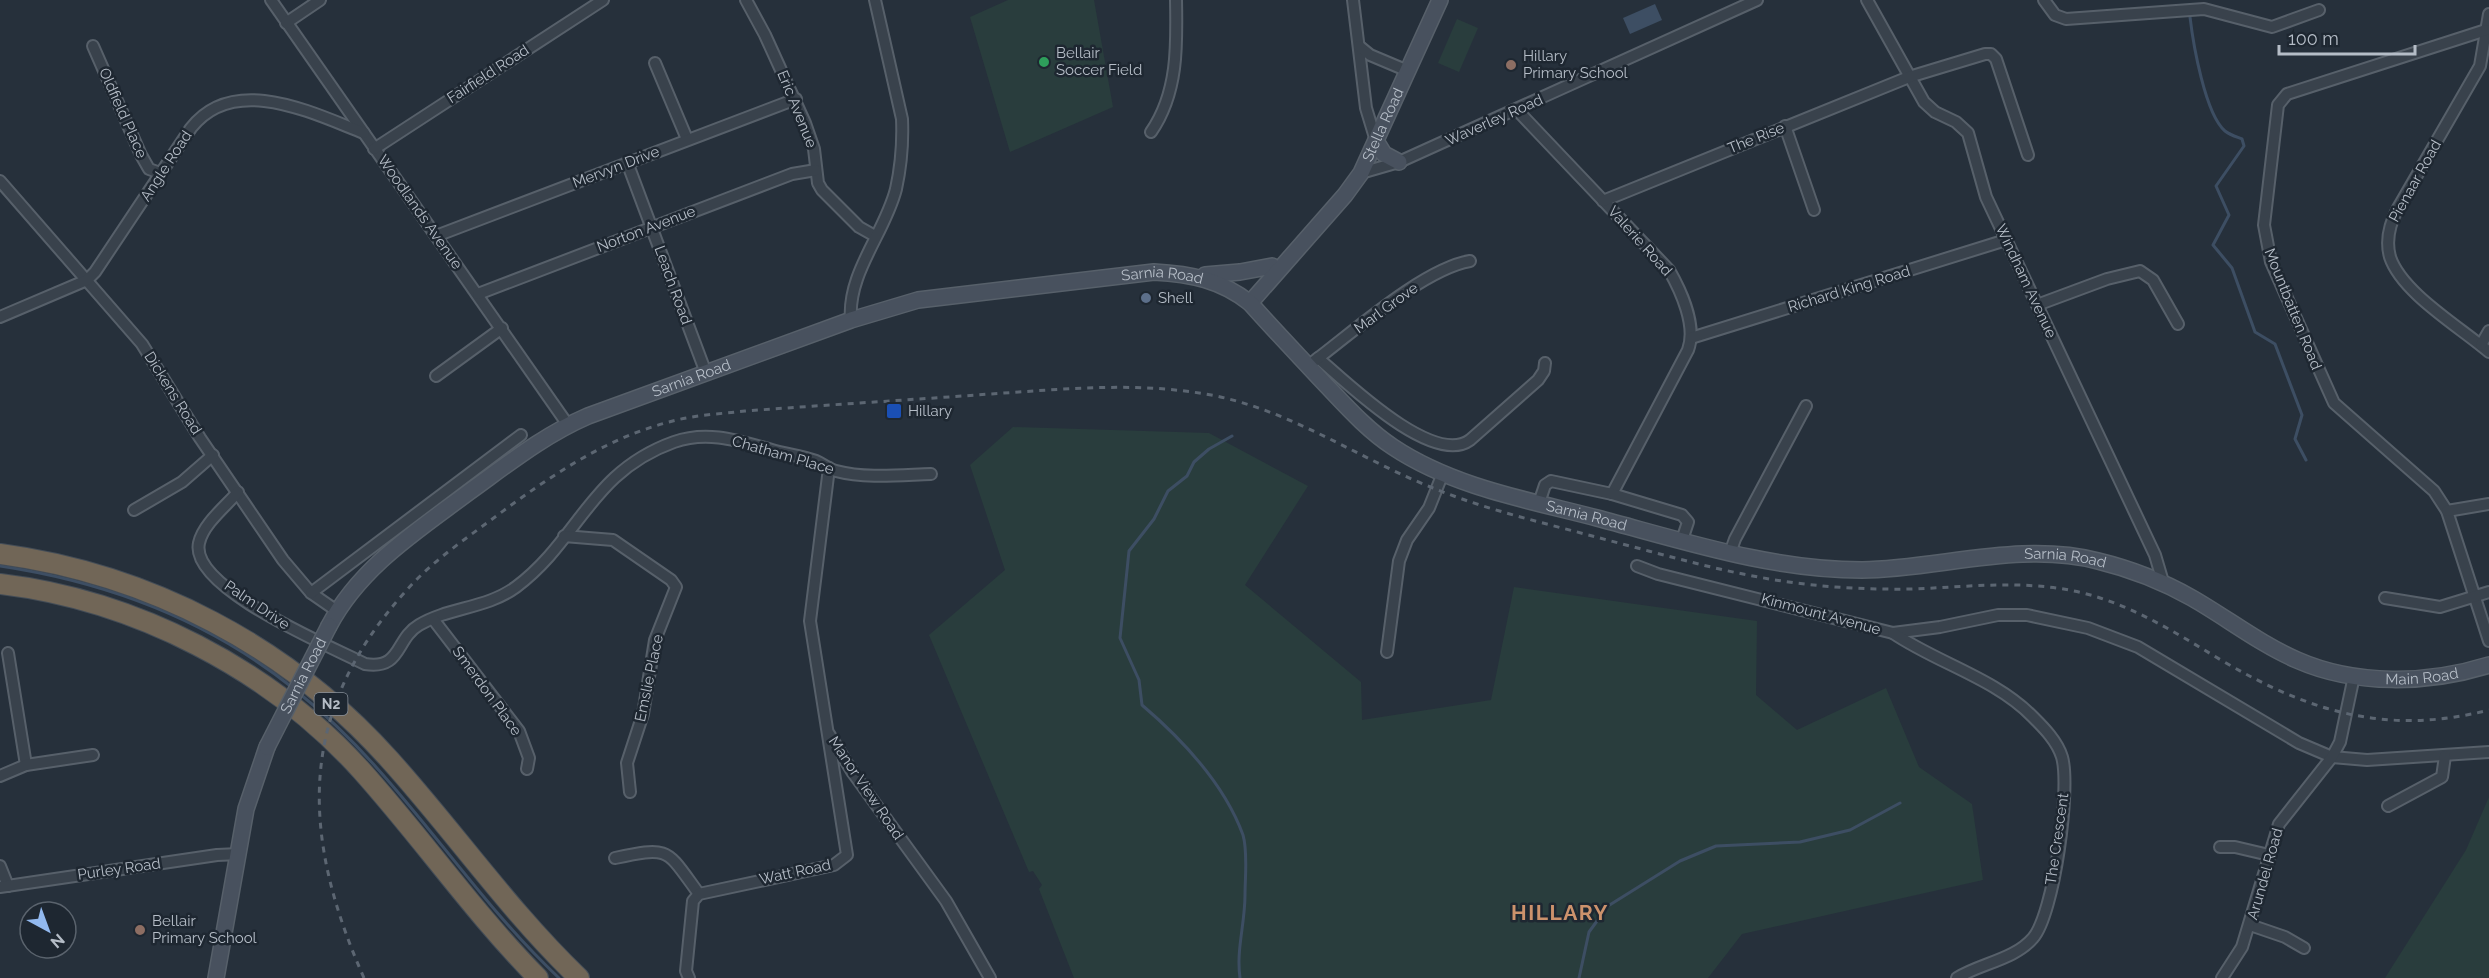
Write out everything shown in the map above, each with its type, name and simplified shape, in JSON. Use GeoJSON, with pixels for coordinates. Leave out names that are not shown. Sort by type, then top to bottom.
{"type":"FeatureCollection","features":[{"type":"Feature","properties":{"kind":"highway","name":"N2"},"geometry":{"type":"LineString","coordinates":[[0,554],[57,563],[137,586],[205,616],[278,662],[354,724],[388,759],[525,922],[579,978]]}},
{"type":"Feature","properties":{"kind":"highway","name":"N2"},"geometry":{"type":"LineString","coordinates":[[0,584],[36,588],[116,611],[224,660],[263,685],[307,719],[361,770],[538,978]]}},
{"type":"Feature","properties":{"kind":"main road","name":"Stella Road"},"geometry":{"type":"LineString","coordinates":[[1246,300],[1306,239],[1361,173],[1440,0]]}},
{"type":"Feature","properties":{"kind":"main road"},"geometry":{"type":"LineString","coordinates":[[1376,141],[1384,154],[1399,162]]}},
{"type":"Feature","properties":{"kind":"main road","name":"Stella Road"},"geometry":{"type":"LineString","coordinates":[[1246,300],[1272,266],[1306,239]]}},
{"type":"Feature","properties":{"kind":"main road"},"geometry":{"type":"LineString","coordinates":[[1193,276],[1240,272],[1272,266]]}},
{"type":"Feature","properties":{"kind":"main road","name":"Sarnia Road"},"geometry":{"type":"LineString","coordinates":[[216,978],[253,781],[267,747],[336,611],[382,559],[523,453],[568,425],[851,320],[918,300],[1154,272],[1193,276],[1221,284],[1246,300],[1313,362],[1375,434],[1409,457],[1443,473],[1489,490],[1730,553],[1804,567],[1863,570],[1910,568],[1987,558],[2048,555],[2094,560],[2163,582],[2298,661],[2354,676]]}},
{"type":"Feature","properties":{"kind":"main road","name":"Main Road"},"geometry":{"type":"LineString","coordinates":[[2354,676],[2388,679],[2433,678],[2489,665]]}},
{"type":"Feature","properties":{"kind":"street","name":"Woodlands Avenue"},"geometry":{"type":"LineString","coordinates":[[271,0],[568,425]]}},
{"type":"Feature","properties":{"kind":"street"},"geometry":{"type":"LineString","coordinates":[[286,23],[320,0]]}},
{"type":"Feature","properties":{"kind":"street","name":"Fairfield Road"},"geometry":{"type":"LineString","coordinates":[[374,149],[603,0]]}},
{"type":"Feature","properties":{"kind":"street","name":"Eric Avenue"},"geometry":{"type":"LineString","coordinates":[[746,0],[796,99],[814,149],[818,183],[829,199],[859,227],[875,237]]}},
{"type":"Feature","properties":{"kind":"street"},"geometry":{"type":"LineString","coordinates":[[851,320],[850,300],[896,190],[902,136],[902,119],[875,0]]}},
{"type":"Feature","properties":{"kind":"street"},"geometry":{"type":"LineString","coordinates":[[1151,132],[1167,106],[1172,92],[1176,0]]}},
{"type":"Feature","properties":{"kind":"street"},"geometry":{"type":"LineString","coordinates":[[1353,0],[1366,108],[1376,141]]}},
{"type":"Feature","properties":{"kind":"street","name":"Waverley Road"},"geometry":{"type":"LineString","coordinates":[[1361,173],[1399,162],[1757,0]]}},
{"type":"Feature","properties":{"kind":"street","name":"Windham Avenue"},"geometry":{"type":"LineString","coordinates":[[1867,0],[1909,77],[1929,108],[1956,122],[1968,134],[1986,197],[2155,555],[2163,582]]}},
{"type":"Feature","properties":{"kind":"street"},"geometry":{"type":"LineString","coordinates":[[2044,0],[2055,15],[2066,19],[2204,9],[2272,27],[2319,10]]}},
{"type":"Feature","properties":{"kind":"street","name":"Pienaar Road"},"geometry":{"type":"LineString","coordinates":[[2485,348],[2407,284],[2390,256],[2388,240],[2390,225],[2398,208],[2480,66],[2489,14]]}},
{"type":"Feature","properties":{"kind":"street","name":"Mountbatten Road"},"geometry":{"type":"LineString","coordinates":[[2486,30],[2287,94],[2278,105],[2264,225],[2271,262],[2334,403],[2434,491],[2447,511],[2489,641]]}},
{"type":"Feature","properties":{"kind":"street","name":"Oldfield Place"},"geometry":{"type":"LineString","coordinates":[[93,46],[141,155],[149,169],[160,173]]}},
{"type":"Feature","properties":{"kind":"street"},"geometry":{"type":"LineString","coordinates":[[1359,46],[1370,55],[1408,71]]}},
{"type":"Feature","properties":{"kind":"street","name":"The Rise"},"geometry":{"type":"LineString","coordinates":[[1603,201],[1909,77],[1991,54],[1996,59],[2028,155]]}},
{"type":"Feature","properties":{"kind":"street"},"geometry":{"type":"LineString","coordinates":[[655,63],[687,139]]}},
{"type":"Feature","properties":{"kind":"street","name":"Mervyn Drive"},"geometry":{"type":"LineString","coordinates":[[436,236],[796,99]]}},
{"type":"Feature","properties":{"kind":"street","name":"Angle Road"},"geometry":{"type":"LineString","coordinates":[[0,317],[87,279],[101,264],[200,116],[217,106],[232,103],[279,102],[364,133]]}},
{"type":"Feature","properties":{"kind":"street","name":"Valerie Road"},"geometry":{"type":"LineString","coordinates":[[1517,110],[1669,270],[1679,290],[1691,338]]}},
{"type":"Feature","properties":{"kind":"street"},"geometry":{"type":"LineString","coordinates":[[1785,126],[1814,210]]}},
{"type":"Feature","properties":{"kind":"street","name":"Leach Road"},"geometry":{"type":"LineString","coordinates":[[627,162],[706,374]]}},
{"type":"Feature","properties":{"kind":"street","name":"Norton Avenue"},"geometry":{"type":"LineString","coordinates":[[478,294],[792,174],[816,170]]}},
{"type":"Feature","properties":{"kind":"street","name":"Dickens Road"},"geometry":{"type":"LineString","coordinates":[[0,181],[142,344],[283,560],[311,593],[336,611]]}},
{"type":"Feature","properties":{"kind":"street","name":"Richard King Road"},"geometry":{"type":"LineString","coordinates":[[1691,338],[2006,240]]}},
{"type":"Feature","properties":{"kind":"street","name":"Marl Grove"},"geometry":{"type":"LineString","coordinates":[[1313,362],[1423,282],[1457,263],[1470,261]]}},
{"type":"Feature","properties":{"kind":"street"},"geometry":{"type":"LineString","coordinates":[[2037,305],[2107,279],[2140,271],[2153,279],[2178,324]]}},
{"type":"Feature","properties":{"kind":"street"},"geometry":{"type":"LineString","coordinates":[[435,376],[502,328]]}},
{"type":"Feature","properties":{"kind":"street"},"geometry":{"type":"LineString","coordinates":[[2485,348],[2489,331]]}},
{"type":"Feature","properties":{"kind":"street"},"geometry":{"type":"LineString","coordinates":[[1612,494],[1688,350],[1691,338]]}},
{"type":"Feature","properties":{"kind":"street"},"geometry":{"type":"LineString","coordinates":[[1313,362],[1369,404],[1425,440],[1449,446],[1458,446],[1470,440],[1538,380],[1545,363]]}},
{"type":"Feature","properties":{"kind":"street"},"geometry":{"type":"LineString","coordinates":[[1730,553],[1735,539],[1806,406]]}},
{"type":"Feature","properties":{"kind":"street"},"geometry":{"type":"LineString","coordinates":[[311,593],[521,435]]}},
{"type":"Feature","properties":{"kind":"street","name":"Chatham Place"},"geometry":{"type":"LineString","coordinates":[[564,536],[596,497],[630,462],[647,452],[677,441],[699,437],[733,439],[813,460],[829,468],[875,475],[931,474]]}},
{"type":"Feature","properties":{"kind":"street"},"geometry":{"type":"LineString","coordinates":[[134,510],[175,487],[213,455]]}},
{"type":"Feature","properties":{"kind":"street","name":"Manor View Road"},"geometry":{"type":"LineString","coordinates":[[829,468],[810,611],[826,729],[854,773],[946,901],[990,978]]}},
{"type":"Feature","properties":{"kind":"street"},"geometry":{"type":"LineString","coordinates":[[474,469],[484,482]]}},
{"type":"Feature","properties":{"kind":"street"},"geometry":{"type":"LineString","coordinates":[[1387,652],[1399,561],[1407,540],[1429,508],[1443,473]]}},
{"type":"Feature","properties":{"kind":"street"},"geometry":{"type":"LineString","coordinates":[[1539,502],[1545,485],[1551,481],[1612,494],[1682,515],[1688,522],[1682,540]]}},
{"type":"Feature","properties":{"kind":"street","name":"Palm Drive"},"geometry":{"type":"LineString","coordinates":[[238,492],[203,532],[199,543],[199,553],[210,573],[276,621],[365,664],[376,666],[391,661],[415,628],[433,619],[482,605],[507,593],[526,579],[564,536]]}},
{"type":"Feature","properties":{"kind":"street"},"geometry":{"type":"LineString","coordinates":[[2447,511],[2489,504]]}},
{"type":"Feature","properties":{"kind":"street","name":"Emslie Place"},"geometry":{"type":"LineString","coordinates":[[564,536],[608,539],[620,543],[671,580],[676,587],[655,640],[643,714],[627,763],[630,792]]}},
{"type":"Feature","properties":{"kind":"street","name":"Kinmount Avenue"},"geometry":{"type":"LineString","coordinates":[[1637,566],[1658,574],[1893,633],[1940,627],[1998,615],[2027,615],[2088,628],[2138,647],[2184,672],[2298,743],[2332,757],[2367,760],[2489,752]]}},
{"type":"Feature","properties":{"kind":"street"},"geometry":{"type":"LineString","coordinates":[[2385,598],[2440,607],[2489,592]]}},
{"type":"Feature","properties":{"kind":"street","name":"Smerdon Place"},"geometry":{"type":"LineString","coordinates":[[433,619],[519,731],[529,758],[527,769]]}},
{"type":"Feature","properties":{"kind":"street","name":"The Crescent"},"geometry":{"type":"LineString","coordinates":[[1893,633],[1919,651],[1953,666],[2020,705],[2046,731],[2062,756],[2066,801],[2053,878],[2041,925],[2024,947],[1957,978]]}},
{"type":"Feature","properties":{"kind":"street"},"geometry":{"type":"LineString","coordinates":[[8,653],[26,765]]}},
{"type":"Feature","properties":{"kind":"street","name":"Arundel Road"},"geometry":{"type":"LineString","coordinates":[[2222,978],[2242,947],[2268,855],[2283,816],[2332,757],[2343,734],[2354,676]]}},
{"type":"Feature","properties":{"kind":"street","name":"Watt Road"},"geometry":{"type":"LineString","coordinates":[[699,894],[834,865],[848,855],[826,729]]}},
{"type":"Feature","properties":{"kind":"street"},"geometry":{"type":"LineString","coordinates":[[0,776],[26,765],[93,756]]}},
{"type":"Feature","properties":{"kind":"street"},"geometry":{"type":"LineString","coordinates":[[2388,806],[2442,777],[2445,756]]}},
{"type":"Feature","properties":{"kind":"street"},"geometry":{"type":"LineString","coordinates":[[2220,847],[2235,847],[2268,855]]}},
{"type":"Feature","properties":{"kind":"street"},"geometry":{"type":"LineString","coordinates":[[615,858],[653,850],[663,852],[677,864],[699,894],[693,901],[686,971],[689,978]]}},
{"type":"Feature","properties":{"kind":"street","name":"Purley Road"},"geometry":{"type":"LineString","coordinates":[[4,886],[217,855],[239,854]]}},
{"type":"Feature","properties":{"kind":"street"},"geometry":{"type":"LineString","coordinates":[[0,866],[4,886]]}},
{"type":"Feature","properties":{"kind":"street"},"geometry":{"type":"LineString","coordinates":[[2250,925],[2286,937],[2304,948]]}},
{"type":"Feature","properties":{"kind":"green space","name":"Bellair Soccer Field"},"geometry":{"type":"Polygon","coordinates":[[[1008,0],[1094,0],[1113,107],[1010,152],[970,17],[1008,0]]]}},
{"type":"Feature","properties":{"kind":"green space"},"geometry":{"type":"Polygon","coordinates":[[[1457,19],[1478,28],[1459,72],[1438,63],[1457,19]]]}},
{"type":"Feature","properties":{"kind":"green space"},"geometry":{"type":"Polygon","coordinates":[[[1013,427],[1209,433],[1308,486],[1245,585],[1361,682],[1362,720],[1491,700],[1514,587],[1757,621],[1756,695],[1797,730],[1886,688],[1919,767],[1972,804],[1983,880],[1742,934],[1708,978],[1074,978],[1039,889],[1042,885],[1033,871],[1029,872],[929,635],[1005,570],[970,465],[1013,427]]]}},
{"type":"Feature","properties":{"kind":"green space"},"geometry":{"type":"Polygon","coordinates":[[[2489,797],[2489,978],[2385,978],[2466,850],[2489,797]]]}},
{"type":"Feature","properties":{"kind":"water"},"geometry":{"type":"Polygon","coordinates":[[[1655,4],[1662,20],[1630,34],[1623,18],[1655,4]]]}},
{"type":"Feature","properties":{"kind":"waterway"},"geometry":{"type":"LineString","coordinates":[[2190,17],[2201,77],[2212,110],[2225,131],[2242,139],[2244,146],[2216,186],[2229,215],[2213,245],[2232,268],[2255,332],[2275,344],[2302,415],[2295,439],[2306,460]]}},
{"type":"Feature","properties":{"kind":"waterway"},"geometry":{"type":"LineString","coordinates":[[1232,436],[1209,449],[1194,462],[1187,476],[1168,491],[1154,519],[1129,551],[1120,638],[1139,680],[1142,705],[1187,748],[1214,780],[1243,835],[1246,865],[1245,906],[1239,957],[1240,978]]}},
{"type":"Feature","properties":{"kind":"waterway"},"geometry":{"type":"LineString","coordinates":[[0,566],[79,582],[154,607],[226,642],[293,688]]}},
{"type":"Feature","properties":{"kind":"waterway"},"geometry":{"type":"LineString","coordinates":[[300,694],[370,760],[493,908],[559,978]]}},
{"type":"Feature","properties":{"kind":"waterway"},"geometry":{"type":"LineString","coordinates":[[1579,978],[1589,932],[1608,906],[1680,861],[1716,846],[1800,842],[1850,830],[1900,803]]}},
{"type":"Feature","properties":{"kind":"railway"},"geometry":{"type":"LineString","coordinates":[[364,978],[343,926],[328,875],[321,825],[320,777],[328,730],[344,683],[369,638],[405,592],[437,561],[515,502],[557,474],[622,438],[678,420],[707,415],[1075,388],[1132,387],[1188,391],[1244,403],[1272,413],[1406,476],[1476,504],[1695,563],[1768,579],[1829,586],[1911,589],[2018,585],[2083,593],[2137,613],[2254,678],[2318,706],[2383,719],[2417,720],[2452,717],[2489,710]]}},
{"type":"Feature","properties":{"kind":"place","name":"Bellair Soccer Field"},"geometry":{"type":"Point","coordinates":[1044,62]}},
{"type":"Feature","properties":{"kind":"place","name":"Hillary Primary School"},"geometry":{"type":"Point","coordinates":[1511,65]}},
{"type":"Feature","properties":{"kind":"place","name":"Shell"},"geometry":{"type":"Point","coordinates":[1146,298]}},
{"type":"Feature","properties":{"kind":"place","name":"Hillary"},"geometry":{"type":"Point","coordinates":[894,411]}},
{"type":"Feature","properties":{"kind":"place","name":"Bellair Primary School"},"geometry":{"type":"Point","coordinates":[140,930]}},
{"type":"Feature","properties":{"kind":"district","name":"HILLARY"},"geometry":{"type":"Point","coordinates":[1560,913]}}]}
